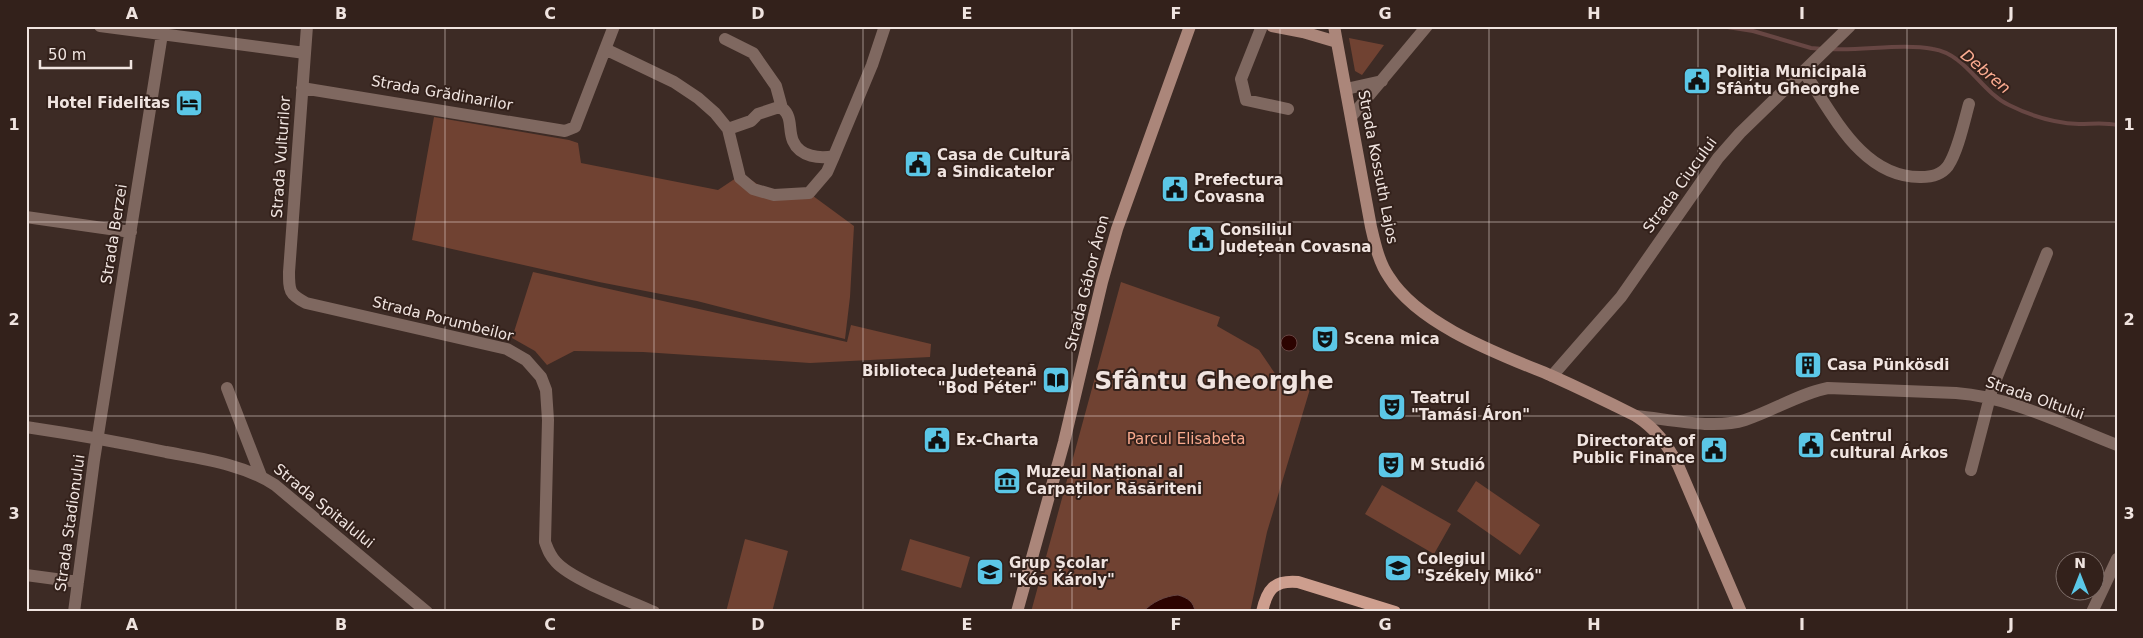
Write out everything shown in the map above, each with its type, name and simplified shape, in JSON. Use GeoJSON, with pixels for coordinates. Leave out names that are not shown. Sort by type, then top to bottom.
{"type":"FeatureCollection","features":[{"type":"Feature","properties":{"kind":"main road","name":"Strada Gábor Áron"},"geometry":{"type":"LineString","coordinates":[[1017,612],[1064,442],[1102,282],[1117,229],[1190,26]]}},
{"type":"Feature","properties":{"kind":"main road"},"geometry":{"type":"LineString","coordinates":[[1272,26],[1303,32],[1337,42]]}},
{"type":"Feature","properties":{"kind":"main road","name":"Strada Kossuth Lajos"},"geometry":{"type":"LineString","coordinates":[[1334,26],[1371,227],[1378,254],[1388,277],[1397,288],[1420,308],[1462,336],[1636,416],[1656,431],[1670,450],[1741,612]]}},
{"type":"Feature","properties":{"kind":"main road"},"geometry":{"type":"LineString","coordinates":[[1263,605],[1275,585],[1281,582],[1298,582],[1395,612]]}},
{"type":"Feature","properties":{"kind":"street"},"geometry":{"type":"LineString","coordinates":[[100,26],[305,53]]}},
{"type":"Feature","properties":{"kind":"street","name":"Strada Vulturilor"},"geometry":{"type":"LineString","coordinates":[[289,290],[307,26]]}},
{"type":"Feature","properties":{"kind":"street"},"geometry":{"type":"LineString","coordinates":[[614,26],[605,49],[654,71],[690,92],[715,113],[728,129],[740,178],[753,189],[774,195],[809,193],[827,172],[882,41],[885,26]]}},
{"type":"Feature","properties":{"kind":"street"},"geometry":{"type":"LineString","coordinates":[[1262,26],[1241,79],[1246,100],[1288,109]]}},
{"type":"Feature","properties":{"kind":"street"},"geometry":{"type":"LineString","coordinates":[[1351,118],[1427,26]]}},
{"type":"Feature","properties":{"kind":"street","name":"Strada Ciucului"},"geometry":{"type":"LineString","coordinates":[[1552,376],[1621,297],[1718,158],[1740,133],[1848,28]]}},
{"type":"Feature","properties":{"kind":"street","name":"Strada Berzei"},"geometry":{"type":"LineString","coordinates":[[98,439],[162,34]]}},
{"type":"Feature","properties":{"kind":"street"},"geometry":{"type":"LineString","coordinates":[[725,39],[753,53],[776,86],[782,108],[788,113],[793,141],[797,147],[811,156],[822,159],[834,156]]}},
{"type":"Feature","properties":{"kind":"street","name":"Strada Grădinarilor"},"geometry":{"type":"LineString","coordinates":[[302,88],[564,131],[575,127],[605,49]]}},
{"type":"Feature","properties":{"kind":"street"},"geometry":{"type":"LineString","coordinates":[[1804,72],[1851,142],[1871,160],[1893,172],[1911,177],[1929,177],[1941,173],[1948,165],[1969,104]]}},
{"type":"Feature","properties":{"kind":"street"},"geometry":{"type":"LineString","coordinates":[[1346,89],[1382,82]]}},
{"type":"Feature","properties":{"kind":"street"},"geometry":{"type":"LineString","coordinates":[[728,129],[751,121],[758,114],[782,108]]}},
{"type":"Feature","properties":{"kind":"street"},"geometry":{"type":"LineString","coordinates":[[26,218],[131,232]]}},
{"type":"Feature","properties":{"kind":"street"},"geometry":{"type":"LineString","coordinates":[[1971,470],[1990,397],[2047,253]]}},
{"type":"Feature","properties":{"kind":"street","name":"Strada Porumbeilor"},"geometry":{"type":"LineString","coordinates":[[289,290],[295,297],[306,303],[507,349],[526,360],[541,377],[548,401],[545,542],[549,554],[557,564],[572,575],[654,612]]}},
{"type":"Feature","properties":{"kind":"street"},"geometry":{"type":"LineString","coordinates":[[227,388],[261,476]]}},
{"type":"Feature","properties":{"kind":"street","name":"Strada Oltului"},"geometry":{"type":"LineString","coordinates":[[1636,416],[1708,423],[1734,423],[1808,393],[1828,388],[1956,393],[1990,397],[2117,445]]}},
{"type":"Feature","properties":{"kind":"street","name":"Strada Spitalului"},"geometry":{"type":"LineString","coordinates":[[26,427],[191,457],[236,467],[261,476],[275,485],[427,612]]}},
{"type":"Feature","properties":{"kind":"street","name":"Strada Stadionului"},"geometry":{"type":"LineString","coordinates":[[74,612],[98,439]]}},
{"type":"Feature","properties":{"kind":"street"},"geometry":{"type":"LineString","coordinates":[[2092,612],[2117,559]]}},
{"type":"Feature","properties":{"kind":"street"},"geometry":{"type":"LineString","coordinates":[[26,575],[78,582]]}},
{"type":"Feature","properties":{"kind":"green space"},"geometry":{"type":"Polygon","coordinates":[[[1349,38],[1384,45],[1362,75],[1355,71],[1349,38]]]}},
{"type":"Feature","properties":{"kind":"green space"},"geometry":{"type":"Polygon","coordinates":[[[434,117],[569,140],[578,143],[581,163],[718,190],[742,174],[774,195],[809,193],[854,226],[850,297],[845,339],[697,301],[599,282],[412,240],[434,117]]]}},
{"type":"Feature","properties":{"kind":"green space"},"geometry":{"type":"Polygon","coordinates":[[[533,272],[847,342],[851,325],[931,344],[930,357],[810,363],[643,352],[574,351],[547,365],[535,351],[512,338],[533,272]]]}},
{"type":"Feature","properties":{"kind":"green space","name":"Parcul Elisabeta"},"geometry":{"type":"Polygon","coordinates":[[[1121,282],[1220,317],[1217,326],[1259,350],[1276,375],[1310,389],[1267,532],[1250,612],[1031,612],[1121,282]]]}},
{"type":"Feature","properties":{"kind":"green space"},"geometry":{"type":"Polygon","coordinates":[[[1476,481],[1540,525],[1520,555],[1457,511],[1476,481]]]}},
{"type":"Feature","properties":{"kind":"green space"},"geometry":{"type":"Polygon","coordinates":[[[1382,485],[1451,524],[1434,554],[1365,514],[1382,485]]]}},
{"type":"Feature","properties":{"kind":"green space"},"geometry":{"type":"Polygon","coordinates":[[[745,539],[788,551],[772,612],[726,612],[745,539]]]}},
{"type":"Feature","properties":{"kind":"green space"},"geometry":{"type":"Polygon","coordinates":[[[910,539],[970,557],[961,588],[901,570],[910,539]]]}},
{"type":"Feature","properties":{"kind":"shaded area"},"geometry":{"type":"Polygon","coordinates":[[[1289,335],[1297,343],[1289,351],[1281,343],[1289,335]]]}},
{"type":"Feature","properties":{"kind":"shaded area"},"geometry":{"type":"Polygon","coordinates":[[[1178,595],[1190,601],[1195,612],[1143,612],[1159,600],[1178,595]]]}},
{"type":"Feature","properties":{"kind":"waterway","name":"Debren"},"geometry":{"type":"LineString","coordinates":[[1721,26],[1753,31],[1811,48],[1823,49]]}},
{"type":"Feature","properties":{"kind":"waterway","name":"Debren"},"geometry":{"type":"LineString","coordinates":[[1830,49],[1921,47],[1945,52],[1964,65],[1990,91],[2009,105],[2043,118],[2061,122],[2117,125]]}},
{"type":"Feature","properties":{"kind":"place","name":"Poliția Municipală Sfântu Gheorghe"},"geometry":{"type":"Point","coordinates":[1697,81]}},
{"type":"Feature","properties":{"kind":"place","name":"Hotel Fidelitas"},"geometry":{"type":"Point","coordinates":[189,103]}},
{"type":"Feature","properties":{"kind":"place","name":"Casa de Cultură a Sindicatelor"},"geometry":{"type":"Point","coordinates":[918,164]}},
{"type":"Feature","properties":{"kind":"place","name":"Prefectura Covasna"},"geometry":{"type":"Point","coordinates":[1175,189]}},
{"type":"Feature","properties":{"kind":"place","name":"Consiliul Județean Covasna"},"geometry":{"type":"Point","coordinates":[1201,239]}},
{"type":"Feature","properties":{"kind":"place","name":"Scena mica"},"geometry":{"type":"Point","coordinates":[1325,339]}},
{"type":"Feature","properties":{"kind":"place","name":"Casa Pünkösdi"},"geometry":{"type":"Point","coordinates":[1808,365]}},
{"type":"Feature","properties":{"kind":"place","name":"Biblioteca Județeană \"Bod Péter\""},"geometry":{"type":"Point","coordinates":[1056,380]}},
{"type":"Feature","properties":{"kind":"place","name":"Teatrul \"Tamási Áron\""},"geometry":{"type":"Point","coordinates":[1392,407]}},
{"type":"Feature","properties":{"kind":"place","name":"Ex-Charta"},"geometry":{"type":"Point","coordinates":[937,440]}},
{"type":"Feature","properties":{"kind":"place","name":"Centrul cultural Árkos"},"geometry":{"type":"Point","coordinates":[1811,445]}},
{"type":"Feature","properties":{"kind":"place","name":"Directorate of Public Finance"},"geometry":{"type":"Point","coordinates":[1714,450]}},
{"type":"Feature","properties":{"kind":"place","name":"M Studió"},"geometry":{"type":"Point","coordinates":[1391,465]}},
{"type":"Feature","properties":{"kind":"place","name":"Muzeul Național al Carpaților Răsăriteni"},"geometry":{"type":"Point","coordinates":[1007,481]}},
{"type":"Feature","properties":{"kind":"place","name":"Colegiul \"Székely Mikó\""},"geometry":{"type":"Point","coordinates":[1398,568]}},
{"type":"Feature","properties":{"kind":"place","name":"Grup Școlar \"Kós Károly\""},"geometry":{"type":"Point","coordinates":[990,572]}},
{"type":"Feature","properties":{"kind":"district","name":"Sfântu Gheorghe"},"geometry":{"type":"Point","coordinates":[1214,380]}}]}
